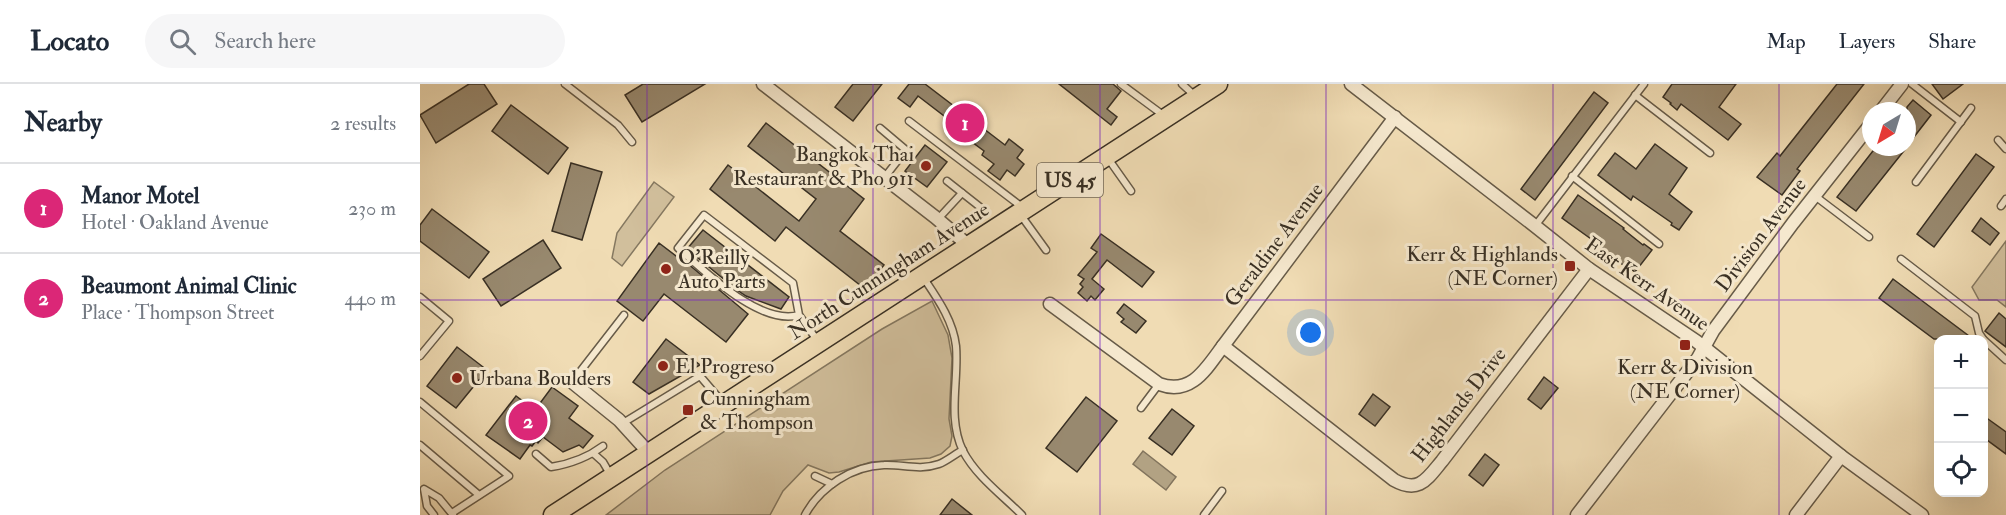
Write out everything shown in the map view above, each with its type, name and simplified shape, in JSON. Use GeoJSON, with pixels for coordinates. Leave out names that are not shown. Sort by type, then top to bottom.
{"type":"FeatureCollection","features":[{"type":"Feature","properties":{"kind":"main road","name":"North Cunningham Avenue"},"geometry":{"type":"LineString","coordinates":[[553,515],[1218,84]]}},
{"type":"Feature","properties":{"kind":"street","name":"East Kerr Avenue"},"geometry":{"type":"LineString","coordinates":[[1351,84],[1589,269],[1704,348],[1841,456],[1922,515]]}},
{"type":"Feature","properties":{"kind":"street"},"geometry":{"type":"LineString","coordinates":[[1888,102],[1902,84]]}},
{"type":"Feature","properties":{"kind":"street"},"geometry":{"type":"LineString","coordinates":[[768,85],[969,246]]}},
{"type":"Feature","properties":{"kind":"street","name":"Geraldine Avenue"},"geometry":{"type":"LineString","coordinates":[[1159,384],[1179,388],[1192,382],[1223,346],[1395,117]]}},
{"type":"Feature","properties":{"kind":"street","name":"Division Avenue"},"geometry":{"type":"LineString","coordinates":[[1577,515],[1704,348],[1713,331],[1814,196],[1862,135]]}},
{"type":"Feature","properties":{"kind":"street","name":"Highlands Drive"},"geometry":{"type":"LineString","coordinates":[[1223,346],[1394,480],[1404,486],[1411,486],[1424,482],[1442,461],[1589,269]]}},
{"type":"Feature","properties":{"kind":"street"},"geometry":{"type":"LineString","coordinates":[[1050,304],[1159,384]]}},
{"type":"Feature","properties":{"kind":"street"},"geometry":{"type":"LineString","coordinates":[[572,382],[623,423],[649,453]]}},
{"type":"Feature","properties":{"kind":"street"},"geometry":{"type":"LineString","coordinates":[[1796,515],[1841,456]]}},
{"type":"Feature","properties":{"kind":"lane"},"geometry":{"type":"LineString","coordinates":[[565,84],[618,125],[632,142]]}},
{"type":"Feature","properties":{"kind":"lane"},"geometry":{"type":"LineString","coordinates":[[1121,84],[1166,117]]}},
{"type":"Feature","properties":{"kind":"lane"},"geometry":{"type":"LineString","coordinates":[[1182,84],[1197,98]]}},
{"type":"Feature","properties":{"kind":"lane"},"geometry":{"type":"LineString","coordinates":[[1535,225],[1644,84]]}},
{"type":"Feature","properties":{"kind":"lane"},"geometry":{"type":"LineString","coordinates":[[1912,84],[1961,122]]}},
{"type":"Feature","properties":{"kind":"lane"},"geometry":{"type":"LineString","coordinates":[[1635,95],[1710,153]]}},
{"type":"Feature","properties":{"kind":"lane"},"geometry":{"type":"LineString","coordinates":[[1916,182],[1971,108]]}},
{"type":"Feature","properties":{"kind":"lane"},"geometry":{"type":"LineString","coordinates":[[909,121],[1022,211],[1030,231],[1046,250]]}},
{"type":"Feature","properties":{"kind":"lane"},"geometry":{"type":"LineString","coordinates":[[880,128],[906,150],[884,178]]}},
{"type":"Feature","properties":{"kind":"lane"},"geometry":{"type":"LineString","coordinates":[[1998,140],[2006,148]]}},
{"type":"Feature","properties":{"kind":"lane"},"geometry":{"type":"LineString","coordinates":[[1106,156],[1131,191]]}},
{"type":"Feature","properties":{"kind":"lane"},"geometry":{"type":"LineString","coordinates":[[1572,177],[1659,244]]}},
{"type":"Feature","properties":{"kind":"lane"},"geometry":{"type":"LineString","coordinates":[[947,181],[980,207]]}},
{"type":"Feature","properties":{"kind":"lane"},"geometry":{"type":"LineString","coordinates":[[938,219],[962,193]]}},
{"type":"Feature","properties":{"kind":"lane"},"geometry":{"type":"LineString","coordinates":[[1814,196],[1869,237]]}},
{"type":"Feature","properties":{"kind":"lane"},"geometry":{"type":"LineString","coordinates":[[2001,206],[2006,199]]}},
{"type":"Feature","properties":{"kind":"lane"},"geometry":{"type":"LineString","coordinates":[[799,315],[788,318],[753,307],[739,299],[678,248],[704,214],[793,283],[799,315],[819,343]]}},
{"type":"Feature","properties":{"kind":"lane"},"geometry":{"type":"LineString","coordinates":[[1901,259],[1975,316],[1980,335]]}},
{"type":"Feature","properties":{"kind":"lane"},"geometry":{"type":"LineString","coordinates":[[922,276],[946,315],[956,344],[955,426],[963,450],[976,470],[1022,515]]}},
{"type":"Feature","properties":{"kind":"lane"},"geometry":{"type":"LineString","coordinates":[[420,297],[448,321],[420,357]]}},
{"type":"Feature","properties":{"kind":"lane"},"geometry":{"type":"LineString","coordinates":[[572,382],[624,315]]}},
{"type":"Feature","properties":{"kind":"lane"},"geometry":{"type":"LineString","coordinates":[[1988,344],[2006,360]]}},
{"type":"Feature","properties":{"kind":"lane"},"geometry":{"type":"LineString","coordinates":[[623,423],[700,376],[724,405]]}},
{"type":"Feature","properties":{"kind":"lane"},"geometry":{"type":"LineString","coordinates":[[1141,408],[1159,384]]}},
{"type":"Feature","properties":{"kind":"lane"},"geometry":{"type":"LineString","coordinates":[[420,402],[509,476],[453,514],[440,498],[422,488]]}},
{"type":"Feature","properties":{"kind":"lane"},"geometry":{"type":"LineString","coordinates":[[420,445],[479,495]]}},
{"type":"Feature","properties":{"kind":"lane"},"geometry":{"type":"LineString","coordinates":[[536,454],[551,467],[567,465],[603,446]]}},
{"type":"Feature","properties":{"kind":"lane"},"geometry":{"type":"LineString","coordinates":[[805,515],[818,496],[832,484],[862,469],[885,464],[922,467],[939,464],[963,450]]}},
{"type":"Feature","properties":{"kind":"lane"},"geometry":{"type":"LineString","coordinates":[[593,453],[603,462],[612,477]]}},
{"type":"Feature","properties":{"kind":"lane"},"geometry":{"type":"LineString","coordinates":[[815,476],[832,484]]}},
{"type":"Feature","properties":{"kind":"lane"},"geometry":{"type":"LineString","coordinates":[[422,488],[428,506],[434,515]]}},
{"type":"Feature","properties":{"kind":"lane"},"geometry":{"type":"LineString","coordinates":[[1204,515],[1222,491]]}},
{"type":"Feature","properties":{"kind":"shaded area"},"geometry":{"type":"Polygon","coordinates":[[[654,182],[674,197],[622,266],[612,258],[617,233],[654,182]]]}},
{"type":"Feature","properties":{"kind":"shaded area"},"geometry":{"type":"Polygon","coordinates":[[[2006,241],[2006,307],[1997,300],[1979,300],[1972,287],[2006,241]]]}},
{"type":"Feature","properties":{"kind":"shaded area"},"geometry":{"type":"Polygon","coordinates":[[[932,301],[948,335],[952,358],[949,419],[952,436],[950,446],[941,454],[930,458],[871,462],[829,473],[808,465],[783,491],[770,515],[606,515],[665,470],[882,329],[932,301]]]}},
{"type":"Feature","properties":{"kind":"shaded area"},"geometry":{"type":"Polygon","coordinates":[[[1143,451],[1176,477],[1166,490],[1133,464],[1143,451]]]}},
{"type":"Feature","properties":{"kind":"building"},"geometry":{"type":"Polygon","coordinates":[[[469,84],[484,84],[497,104],[436,143],[420,115],[469,84]]]}},
{"type":"Feature","properties":{"kind":"building"},"geometry":{"type":"Polygon","coordinates":[[[643,84],[705,84],[642,122],[625,95],[643,84]]]}},
{"type":"Feature","properties":{"kind":"building"},"geometry":{"type":"Polygon","coordinates":[[[853,84],[882,84],[853,121],[835,107],[853,84]]]}},
{"type":"Feature","properties":{"kind":"building"},"geometry":{"type":"Polygon","coordinates":[[[909,84],[925,84],[1005,145],[1009,139],[1023,150],[1017,158],[1024,164],[1015,176],[1007,170],[1000,180],[988,171],[994,164],[982,155],[984,151],[972,142],[974,139],[918,96],[910,107],[898,98],[909,84]]]}},
{"type":"Feature","properties":{"kind":"building"},"geometry":{"type":"Polygon","coordinates":[[[1059,84],[1113,84],[1121,91],[1107,109],[1117,117],[1111,125],[1059,84]]]}},
{"type":"Feature","properties":{"kind":"building"},"geometry":{"type":"Polygon","coordinates":[[[1672,84],[1736,84],[1719,107],[1741,124],[1728,140],[1681,104],[1677,110],[1663,97],[1672,84]]]}},
{"type":"Feature","properties":{"kind":"building"},"geometry":{"type":"Polygon","coordinates":[[[1837,84],[1864,84],[1797,169],[1800,171],[1782,195],[1757,177],[1777,153],[1780,156],[1837,84]]]}},
{"type":"Feature","properties":{"kind":"building"},"geometry":{"type":"Polygon","coordinates":[[[1932,84],[1963,84],[1943,99],[1932,84]]]}},
{"type":"Feature","properties":{"kind":"building"},"geometry":{"type":"Polygon","coordinates":[[[1594,92],[1608,103],[1535,200],[1521,189],[1594,92]]]}},
{"type":"Feature","properties":{"kind":"building"},"geometry":{"type":"Polygon","coordinates":[[[1916,102],[1931,115],[1916,134],[1916,102]]]}},
{"type":"Feature","properties":{"kind":"building"},"geometry":{"type":"Polygon","coordinates":[[[511,105],[568,148],[548,174],[492,131],[511,105]]]}},
{"type":"Feature","properties":{"kind":"building"},"geometry":{"type":"Polygon","coordinates":[[[766,123],[864,199],[840,231],[884,265],[865,289],[786,227],[775,241],[710,189],[728,165],[799,221],[816,199],[748,146],[766,123]]]}},
{"type":"Feature","properties":{"kind":"building"},"geometry":{"type":"Polygon","coordinates":[[[1655,144],[1687,168],[1669,194],[1692,212],[1679,230],[1633,196],[1631,200],[1598,175],[1615,153],[1636,169],[1655,144]]]}},
{"type":"Feature","properties":{"kind":"building","name":"Bangkok Thai Restaurant & Pho 911"},"geometry":{"type":"Polygon","coordinates":[[[925,145],[947,162],[927,187],[905,171],[925,145]]]}},
{"type":"Feature","properties":{"kind":"building"},"geometry":{"type":"Polygon","coordinates":[[[1976,154],[1994,167],[1934,247],[1917,234],[1976,154]]]}},
{"type":"Feature","properties":{"kind":"building"},"geometry":{"type":"Polygon","coordinates":[[[1869,156],[1900,156],[1856,211],[1837,197],[1869,156]]]}},
{"type":"Feature","properties":{"kind":"building"},"geometry":{"type":"Polygon","coordinates":[[[571,163],[602,172],[582,240],[552,231],[571,163]]]}},
{"type":"Feature","properties":{"kind":"building"},"geometry":{"type":"Polygon","coordinates":[[[1578,195],[1652,250],[1635,272],[1562,218],[1578,195]]]}},
{"type":"Feature","properties":{"kind":"building"},"geometry":{"type":"Polygon","coordinates":[[[432,209],[489,252],[469,278],[420,241],[420,225],[432,209]]]}},
{"type":"Feature","properties":{"kind":"building"},"geometry":{"type":"Polygon","coordinates":[[[1981,218],[1999,233],[1990,245],[1972,231],[1981,218]]]}},
{"type":"Feature","properties":{"kind":"building"},"geometry":{"type":"Polygon","coordinates":[[[703,230],[789,297],[781,309],[746,296],[687,249],[703,230]]]}},
{"type":"Feature","properties":{"kind":"building"},"geometry":{"type":"Polygon","coordinates":[[[1101,234],[1154,272],[1142,287],[1107,260],[1092,279],[1104,289],[1095,300],[1091,296],[1087,301],[1078,293],[1083,287],[1080,284],[1084,279],[1078,275],[1097,252],[1091,248],[1101,234]]]}},
{"type":"Feature","properties":{"kind":"building"},"geometry":{"type":"Polygon","coordinates":[[[543,240],[561,268],[501,306],[483,279],[543,240]]]}},
{"type":"Feature","properties":{"kind":"building","name":"O'Reilly Auto Parts"},"geometry":{"type":"Polygon","coordinates":[[[659,243],[681,258],[748,314],[726,342],[664,294],[643,321],[617,301],[659,243]]]}},
{"type":"Feature","properties":{"kind":"building"},"geometry":{"type":"Polygon","coordinates":[[[1893,279],[1968,335],[1934,335],[1934,339],[1879,298],[1893,279]]]}},
{"type":"Feature","properties":{"kind":"building"},"geometry":{"type":"Polygon","coordinates":[[[1124,304],[1146,321],[1136,333],[1121,322],[1124,319],[1117,313],[1124,304]]]}},
{"type":"Feature","properties":{"kind":"building"},"geometry":{"type":"Polygon","coordinates":[[[1999,313],[2006,319],[2006,347],[1985,331],[1999,313]]]}},
{"type":"Feature","properties":{"kind":"building"},"geometry":{"type":"Polygon","coordinates":[[[666,339],[700,365],[649,394],[633,382],[666,339]]]}},
{"type":"Feature","properties":{"kind":"building","name":"Urbana Boulders"},"geometry":{"type":"Polygon","coordinates":[[[457,347],[487,370],[456,408],[427,386],[457,347]]]}},
{"type":"Feature","properties":{"kind":"building"},"geometry":{"type":"Polygon","coordinates":[[[1544,377],[1558,388],[1541,409],[1528,399],[1544,377]]]}},
{"type":"Feature","properties":{"kind":"building"},"geometry":{"type":"Polygon","coordinates":[[[552,387],[578,406],[569,418],[593,436],[583,448],[579,445],[563,452],[543,437],[538,443],[536,441],[532,446],[530,445],[520,459],[486,435],[516,396],[535,410],[552,387]]]}},
{"type":"Feature","properties":{"kind":"building"},"geometry":{"type":"Polygon","coordinates":[[[1373,394],[1390,407],[1375,426],[1359,414],[1373,394]]]}},
{"type":"Feature","properties":{"kind":"building"},"geometry":{"type":"Polygon","coordinates":[[[1086,397],[1117,421],[1077,472],[1046,448],[1086,397]]]}},
{"type":"Feature","properties":{"kind":"building"},"geometry":{"type":"Polygon","coordinates":[[[1172,409],[1194,426],[1172,455],[1149,438],[1172,409]]]}},
{"type":"Feature","properties":{"kind":"building"},"geometry":{"type":"Polygon","coordinates":[[[1988,419],[2006,432],[2006,454],[1988,441],[1988,419]]]}},
{"type":"Feature","properties":{"kind":"building"},"geometry":{"type":"Polygon","coordinates":[[[1485,454],[1499,465],[1483,486],[1469,475],[1485,454]]]}},
{"type":"Feature","properties":{"kind":"building"},"geometry":{"type":"Polygon","coordinates":[[[952,499],[972,515],[940,515],[952,499]]]}},
{"type":"Feature","properties":{"kind":"place","name":"Manor Motel"},"geometry":{"type":"Point","coordinates":[965,123]}},
{"type":"Feature","properties":{"kind":"place","name":"Bangkok Thai Restaurant & Pho 911"},"geometry":{"type":"Point","coordinates":[926,166]}},
{"type":"Feature","properties":{"kind":"place","name":"Kerr & Highlands (NE Corner)"},"geometry":{"type":"Point","coordinates":[1570,266]}},
{"type":"Feature","properties":{"kind":"place","name":"O'Reilly Auto Parts"},"geometry":{"type":"Point","coordinates":[666,269]}},
{"type":"Feature","properties":{"kind":"place","name":"Kerr & Division (NE Corner)"},"geometry":{"type":"Point","coordinates":[1685,345]}},
{"type":"Feature","properties":{"kind":"place","name":"El Progreso"},"geometry":{"type":"Point","coordinates":[663,366]}},
{"type":"Feature","properties":{"kind":"place","name":"Urbana Boulders"},"geometry":{"type":"Point","coordinates":[457,378]}},
{"type":"Feature","properties":{"kind":"place","name":"Cunningham & Thompson"},"geometry":{"type":"Point","coordinates":[688,410]}},
{"type":"Feature","properties":{"kind":"place","name":"Beaumont Animal Clinic"},"geometry":{"type":"Point","coordinates":[528,421]}}]}
